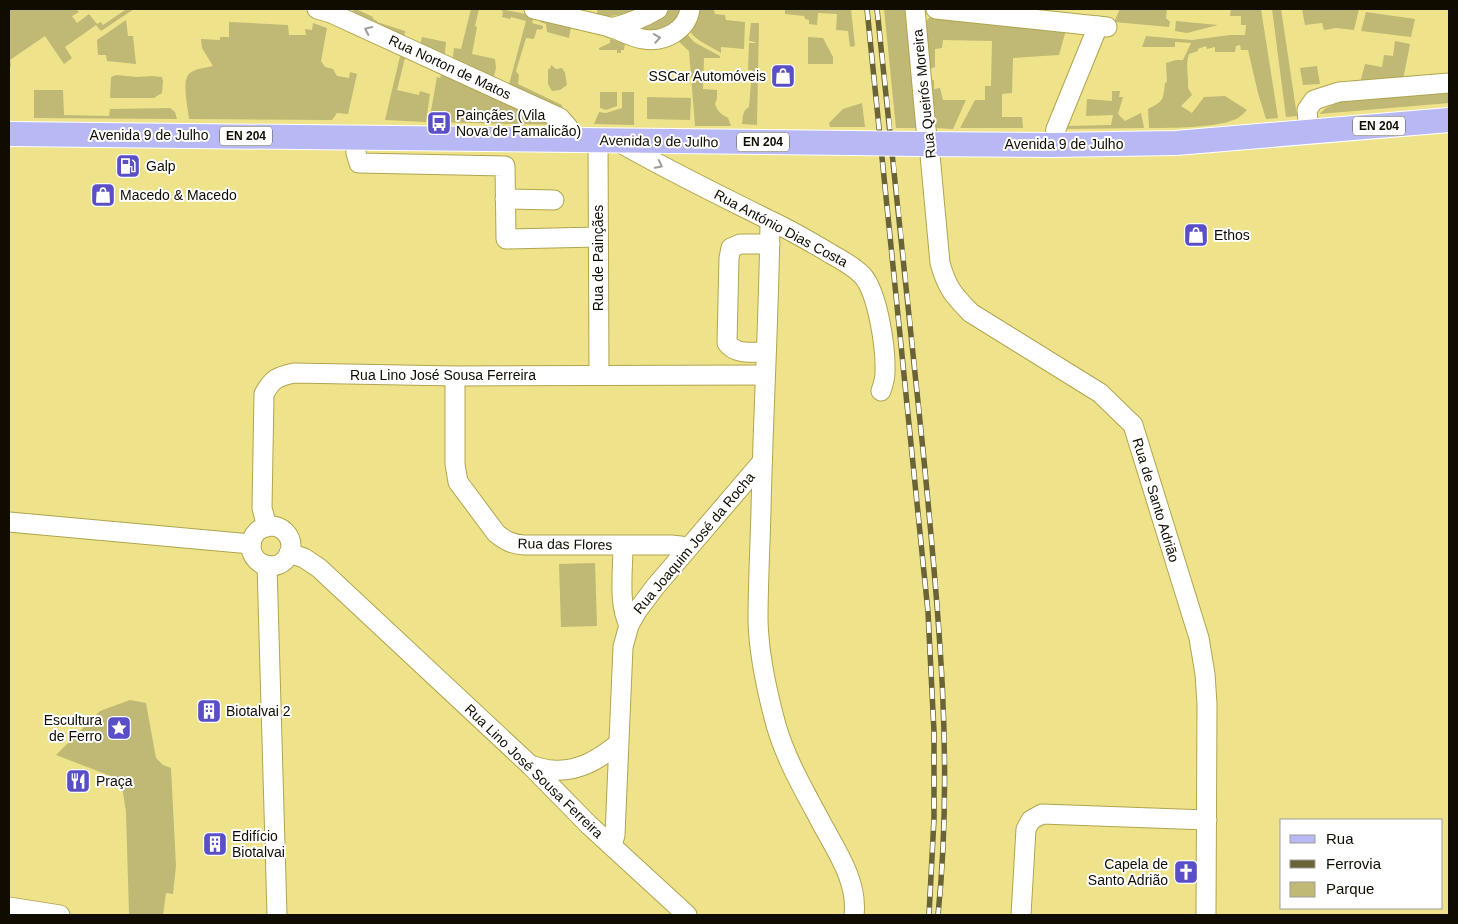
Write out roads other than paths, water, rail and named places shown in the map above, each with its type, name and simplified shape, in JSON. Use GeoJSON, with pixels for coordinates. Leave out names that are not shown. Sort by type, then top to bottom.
{"type":"FeatureCollection","features":[{"type":"Feature","properties":{"kind":"main road","name":"Avenida 9 de Julho"},"geometry":{"type":"LineString","coordinates":[[9,134],[1053,145],[1176,143],[1449,120]]}},
{"type":"Feature","properties":{"kind":"street","name":"Rua Norton de Matos"},"geometry":{"type":"LineString","coordinates":[[318,9],[331,13],[560,118],[568,127],[569,140]]}},
{"type":"Feature","properties":{"kind":"street"},"geometry":{"type":"LineString","coordinates":[[534,9],[611,28],[642,39],[664,38],[681,28],[688,17],[690,9]]}},
{"type":"Feature","properties":{"kind":"street"},"geometry":{"type":"LineString","coordinates":[[611,28],[629,24],[658,9]]}},
{"type":"Feature","properties":{"kind":"street","name":"Rua Queirós Moreira"},"geometry":{"type":"LineString","coordinates":[[915,9],[926,130],[924,144],[933,178]]}},
{"type":"Feature","properties":{"kind":"street"},"geometry":{"type":"LineString","coordinates":[[936,9],[1102,27],[1056,129],[1053,145]]}},
{"type":"Feature","properties":{"kind":"street"},"geometry":{"type":"LineString","coordinates":[[1309,132],[1307,110],[1314,100],[1339,92],[1449,83]]}},
{"type":"Feature","properties":{"kind":"street"},"geometry":{"type":"LineString","coordinates":[[355,137],[359,163],[505,166],[506,239],[598,237]]}},
{"type":"Feature","properties":{"kind":"street","name":"Rua António Dias Costa"},"geometry":{"type":"LineString","coordinates":[[607,141],[654,162],[802,237],[854,267],[864,276],[872,288],[885,356],[884,383],[880,391]]}},
{"type":"Feature","properties":{"kind":"street","name":"Rua de Painçães"},"geometry":{"type":"LineString","coordinates":[[598,375],[598,237],[607,141]]}},
{"type":"Feature","properties":{"kind":"street","name":"Rua de Santo Adrião"},"geometry":{"type":"LineString","coordinates":[[933,178],[940,264],[945,280],[956,297],[971,313],[1100,393],[1133,425],[1199,638],[1205,674],[1207,704],[1206,915]]}},
{"type":"Feature","properties":{"kind":"street"},"geometry":{"type":"LineString","coordinates":[[505,199],[554,200]]}},
{"type":"Feature","properties":{"kind":"street"},"geometry":{"type":"LineString","coordinates":[[770,221],[758,622],[762,658],[771,707],[779,737],[791,766],[850,879],[854,895],[854,915]]}},
{"type":"Feature","properties":{"kind":"street"},"geometry":{"type":"LineString","coordinates":[[766,352],[739,352],[728,343],[729,258],[731,248],[740,244],[770,244]]}},
{"type":"Feature","properties":{"kind":"street","name":"Rua Lino José Sousa Ferreira"},"geometry":{"type":"LineString","coordinates":[[267,527],[262,508],[264,394],[270,383],[281,376],[294,373],[454,376],[765,375]]}},
{"type":"Feature","properties":{"kind":"street","name":"Rua das Flores"},"geometry":{"type":"LineString","coordinates":[[454,376],[455,464],[458,482],[496,533],[503,539],[518,545],[671,545],[686,548]]}},
{"type":"Feature","properties":{"kind":"street","name":"Rua Joaquim José da Rocha"},"geometry":{"type":"LineString","coordinates":[[612,846],[623,647],[629,625],[637,611],[686,548],[762,462]]}},
{"type":"Feature","properties":{"kind":"street"},"geometry":{"type":"LineString","coordinates":[[9,522],[251,544]]}},
{"type":"Feature","properties":{"kind":"street"},"geometry":{"type":"LineString","coordinates":[[273,526],[284,531],[290,541],[289,552],[283,562],[266,565],[257,560],[253,555],[251,544],[256,532],[267,527],[273,526]]}},
{"type":"Feature","properties":{"kind":"street","name":"Rua Joaquim José da Rocha"},"geometry":{"type":"LineString","coordinates":[[623,546],[622,602],[624,617],[629,625]]}},
{"type":"Feature","properties":{"kind":"street","name":"Rua Lino José Sousa Ferreira"},"geometry":{"type":"LineString","coordinates":[[289,552],[304,558],[319,568],[530,765],[589,825],[687,915]]}},
{"type":"Feature","properties":{"kind":"street"},"geometry":{"type":"LineString","coordinates":[[266,565],[277,915]]}},
{"type":"Feature","properties":{"kind":"street"},"geometry":{"type":"LineString","coordinates":[[530,765],[565,771],[594,761],[618,744]]}},
{"type":"Feature","properties":{"kind":"street"},"geometry":{"type":"LineString","coordinates":[[1022,915],[1026,829],[1032,820],[1042,814],[1207,820]]}},
{"type":"Feature","properties":{"kind":"street"},"geometry":{"type":"LineString","coordinates":[[9,908],[60,915]]}},
{"type":"Feature","properties":{"kind":"railway"},"geometry":{"type":"LineString","coordinates":[[867,9],[928,612],[934,732],[934,818],[929,915]]}},
{"type":"Feature","properties":{"kind":"railway"},"geometry":{"type":"LineString","coordinates":[[877,9],[923,450],[939,624],[945,799],[938,915]]}},
{"type":"Feature","properties":{"kind":"place","name":"SSCar Automóveis"},"geometry":{"type":"Point","coordinates":[783,76]}},
{"type":"Feature","properties":{"kind":"place","name":"Painçães (Vila Nova de Famalicão)"},"geometry":{"type":"Point","coordinates":[439,123]}},
{"type":"Feature","properties":{"kind":"place","name":"Galp"},"geometry":{"type":"Point","coordinates":[128,166]}},
{"type":"Feature","properties":{"kind":"place","name":"Macedo & Macedo"},"geometry":{"type":"Point","coordinates":[103,195]}},
{"type":"Feature","properties":{"kind":"place","name":"Ethos"},"geometry":{"type":"Point","coordinates":[1196,235]}},
{"type":"Feature","properties":{"kind":"place","name":"Biotalvai 2"},"geometry":{"type":"Point","coordinates":[209,711]}},
{"type":"Feature","properties":{"kind":"place","name":"Escultura de Ferro"},"geometry":{"type":"Point","coordinates":[119,728]}},
{"type":"Feature","properties":{"kind":"place","name":"Praça"},"geometry":{"type":"Point","coordinates":[78,781]}},
{"type":"Feature","properties":{"kind":"place","name":"Edifício Biotalvai"},"geometry":{"type":"Point","coordinates":[215,844]}},
{"type":"Feature","properties":{"kind":"place","name":"Capela de Santo Adrião"},"geometry":{"type":"Point","coordinates":[1186,872]}}]}
